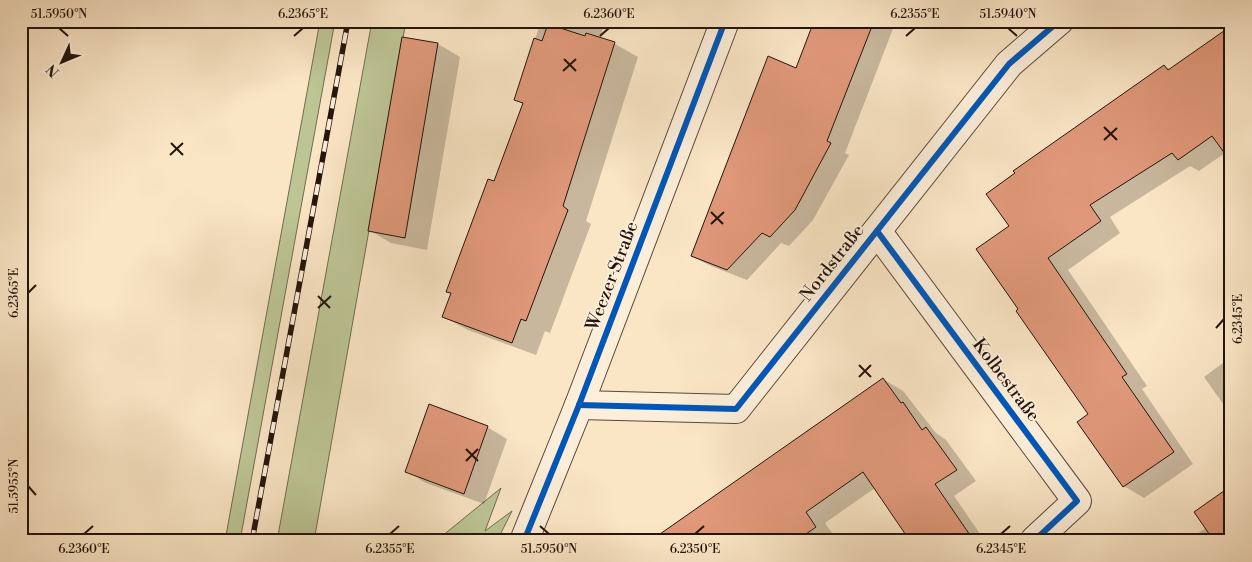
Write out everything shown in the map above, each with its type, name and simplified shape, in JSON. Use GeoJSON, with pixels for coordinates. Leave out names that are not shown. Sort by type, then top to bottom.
{"type":"FeatureCollection","features":[{"type":"Feature","properties":{"kind":"street","name":"Weezer Straße"},"geometry":{"type":"LineString","coordinates":[[524,541],[579,406],[725,21]]}},
{"type":"Feature","properties":{"kind":"street","name":"Nordstraße"},"geometry":{"type":"LineString","coordinates":[[579,406],[736,409],[1009,64],[1059,21]]}},
{"type":"Feature","properties":{"kind":"street","name":"Kolbestraße"},"geometry":{"type":"LineString","coordinates":[[877,231],[1077,501],[1035,540]]}},
{"type":"Feature","properties":{"kind":"green space"},"geometry":{"type":"Polygon","coordinates":[[[320,21],[335,21],[240,541],[225,541],[320,21]]]}},
{"type":"Feature","properties":{"kind":"green space"},"geometry":{"type":"Polygon","coordinates":[[[372,21],[406,21],[314,541],[277,541],[372,21]]]}},
{"type":"Feature","properties":{"kind":"green space"},"geometry":{"type":"Polygon","coordinates":[[[501,488],[485,531],[512,511],[497,541],[436,541],[501,488]]]}},
{"type":"Feature","properties":{"kind":"building"},"geometry":{"type":"Polygon","coordinates":[[[814,21],[874,21],[827,141],[831,143],[795,210],[770,237],[762,233],[727,270],[691,256],[768,56],[796,68],[814,21]]]}},
{"type":"Feature","properties":{"kind":"building"},"geometry":{"type":"Polygon","coordinates":[[[548,24],[585,36],[586,33],[615,42],[563,206],[568,210],[526,321],[521,319],[512,343],[442,317],[451,293],[446,292],[488,179],[494,181],[523,103],[514,100],[534,38],[542,41],[548,24]]]}},
{"type":"Feature","properties":{"kind":"building"},"geometry":{"type":"Polygon","coordinates":[[[1231,26],[1231,162],[1212,136],[1178,160],[1172,153],[1090,205],[1101,221],[1048,258],[1127,374],[1122,377],[1174,452],[1123,487],[1077,422],[1088,414],[1016,311],[1018,309],[976,249],[1009,226],[986,194],[1015,173],[1013,171],[1164,65],[1168,70],[1231,26]]]}},
{"type":"Feature","properties":{"kind":"building"},"geometry":{"type":"Polygon","coordinates":[[[402,37],[438,43],[405,238],[368,231],[402,37]]]}},
{"type":"Feature","properties":{"kind":"building"},"geometry":{"type":"Polygon","coordinates":[[[883,378],[901,403],[903,402],[922,430],[926,427],[957,470],[935,484],[974,541],[910,541],[863,472],[806,512],[816,527],[796,541],[650,541],[883,378]]]}},
{"type":"Feature","properties":{"kind":"building"},"geometry":{"type":"Polygon","coordinates":[[[429,404],[488,426],[464,494],[405,472],[429,404]]]}},
{"type":"Feature","properties":{"kind":"building"},"geometry":{"type":"Polygon","coordinates":[[[1231,486],[1231,541],[1214,541],[1194,512],[1231,486]]]}},
{"type":"Feature","properties":{"kind":"railway"},"geometry":{"type":"LineString","coordinates":[[252,541],[348,21]]}},
{"type":"Feature","properties":{"kind":"cycle path"},"geometry":{"type":"LineString","coordinates":[[524,541],[579,405],[725,21]]}},
{"type":"Feature","properties":{"kind":"cycle path"},"geometry":{"type":"LineString","coordinates":[[579,405],[736,409],[1009,64],[1059,21]]}},
{"type":"Feature","properties":{"kind":"cycle path"},"geometry":{"type":"LineString","coordinates":[[877,231],[1077,501],[1035,540]]}}]}
